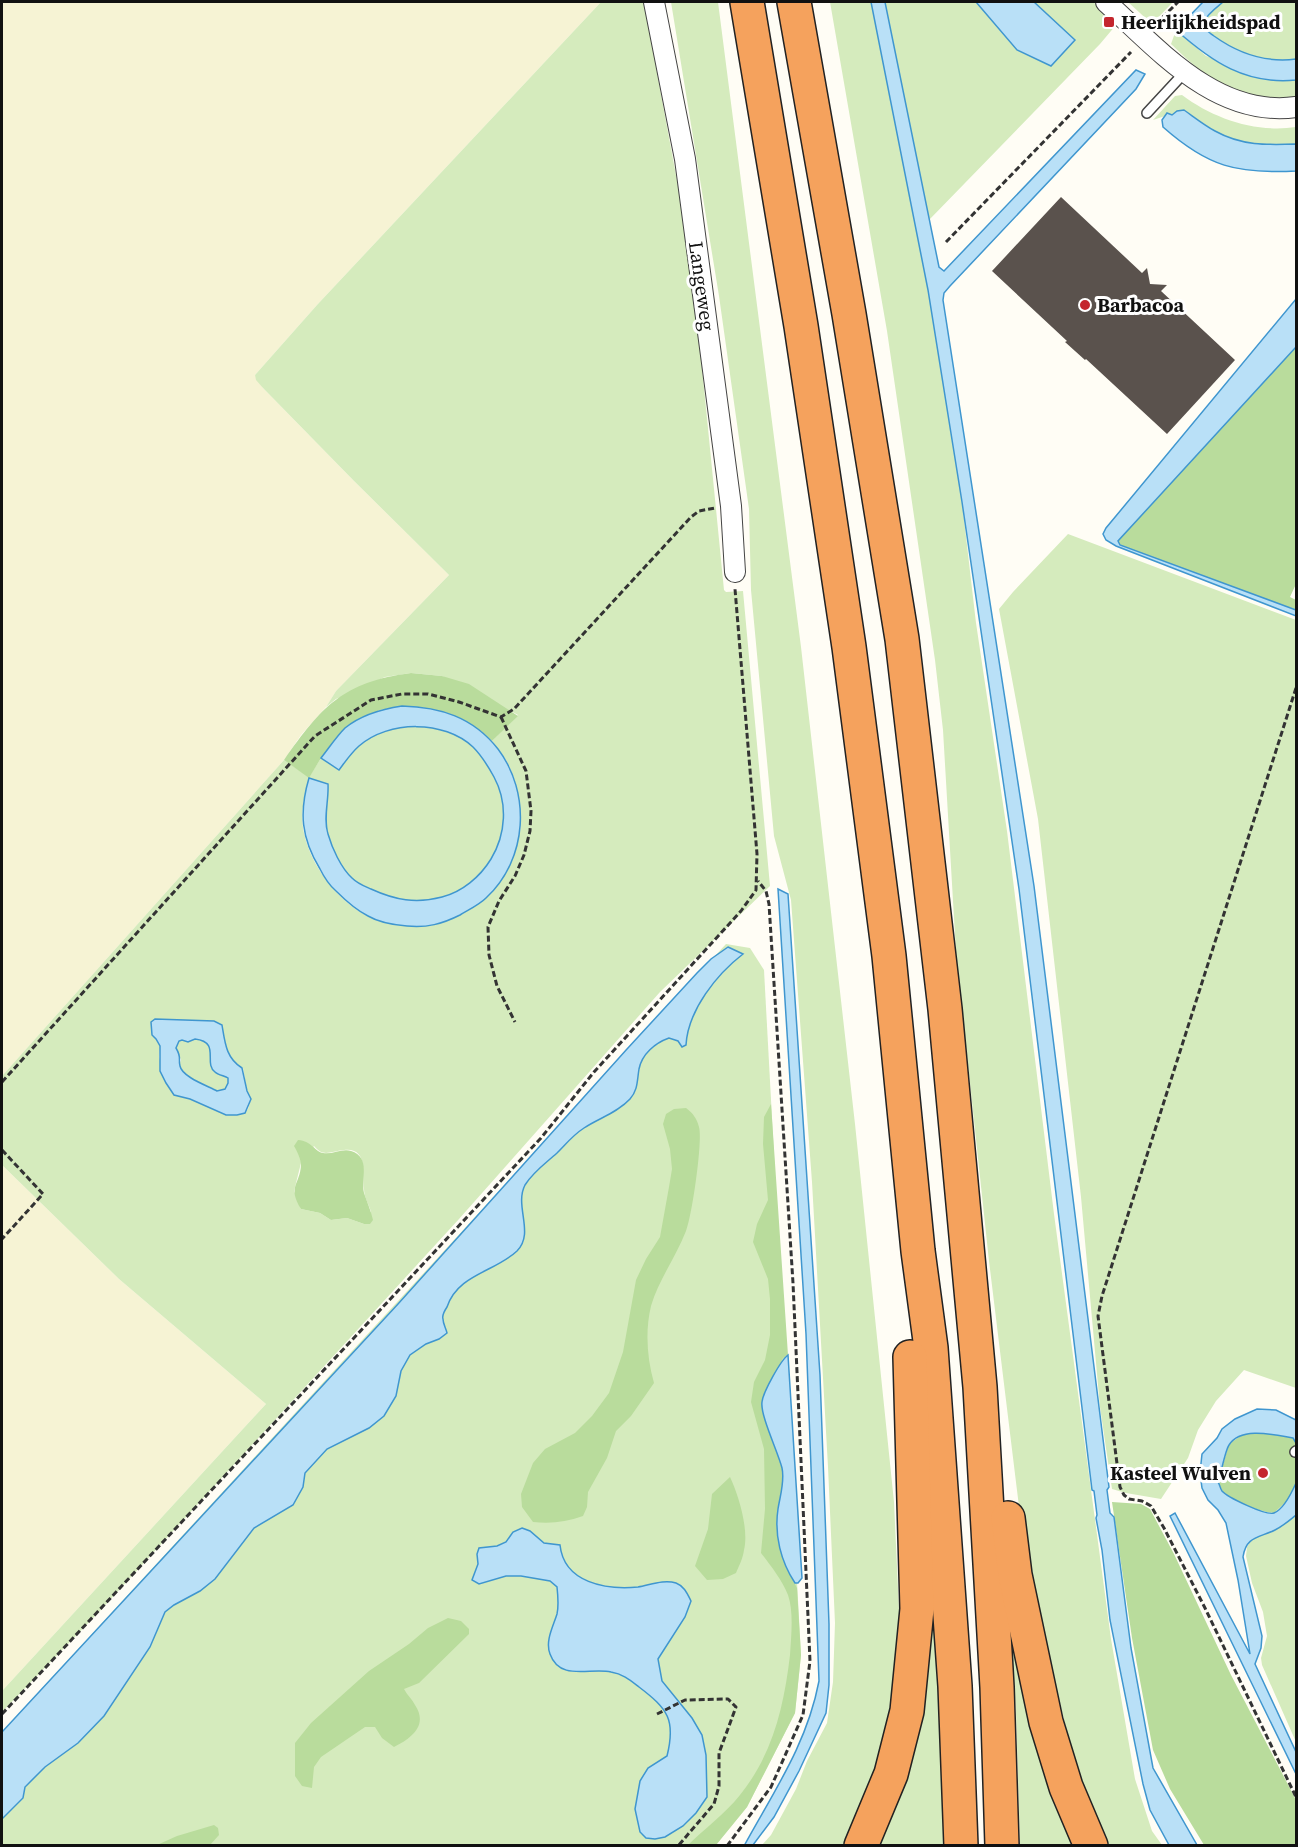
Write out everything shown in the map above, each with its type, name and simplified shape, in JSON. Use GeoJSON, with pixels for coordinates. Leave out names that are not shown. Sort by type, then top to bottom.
{"type":"FeatureCollection","features":[{"type":"Feature","properties":{"kind":"highway"},"geometry":{"type":"LineString","coordinates":[[747,2],[801,326],[849,647],[889,957],[918,1251],[931,1348],[954,1662],[961,1845]]}},
{"type":"Feature","properties":{"kind":"highway"},"geometry":{"type":"LineString","coordinates":[[794,2],[847,303],[902,639],[945,1009],[980,1387],[997,1687],[1002,1845]]}},
{"type":"Feature","properties":{"kind":"highway"},"geometry":{"type":"LineString","coordinates":[[945,1009],[972,1089],[1005,1486],[1015,1575],[1047,1722],[1066,1787],[1091,1845]]}},
{"type":"Feature","properties":{"kind":"highway"},"geometry":{"type":"LineString","coordinates":[[861,1845],[891,1774],[907,1711],[917,1609],[910,1347],[918,1251]]}},
{"type":"Feature","properties":{"kind":"street","name":"Langeweg"},"geometry":{"type":"LineString","coordinates":[[654,2],[686,171],[731,506],[735,572]]}},
{"type":"Feature","properties":{"kind":"street"},"geometry":{"type":"LineString","coordinates":[[1106,2],[1200,84],[1234,100],[1271,108],[1296,107]]}},
{"type":"Feature","properties":{"kind":"lane"},"geometry":{"type":"LineString","coordinates":[[1147,113],[1185,72]]}},
{"type":"Feature","properties":{"kind":"path"},"geometry":{"type":"LineString","coordinates":[[1144,37],[1178,2]]}},
{"type":"Feature","properties":{"kind":"path"},"geometry":{"type":"LineString","coordinates":[[946,242],[1131,52]]}},
{"type":"Feature","properties":{"kind":"path"},"geometry":{"type":"LineString","coordinates":[[501,717],[514,709],[699,511]]}},
{"type":"Feature","properties":{"kind":"path"},"geometry":{"type":"LineString","coordinates":[[2,1714],[540,1138],[594,1072],[741,911],[756,890],[758,881],[756,843],[735,599],[735,572]]}},
{"type":"Feature","properties":{"kind":"path"},"geometry":{"type":"LineString","coordinates":[[1296,688],[1102,1296],[1098,1316],[1120,1487],[1124,1495],[1151,1506],[1164,1528],[1296,1797]]}},
{"type":"Feature","properties":{"kind":"path"},"geometry":{"type":"LineString","coordinates":[[2,1082],[315,736],[371,700],[402,694],[429,694],[501,717],[526,771],[531,811],[530,831],[524,855],[515,876],[488,927],[489,955],[497,986],[515,1022]]}},
{"type":"Feature","properties":{"kind":"path"},"geometry":{"type":"LineString","coordinates":[[727,1845],[771,1788],[803,1715],[810,1661],[793,1282],[769,904],[766,891],[758,881]]}},
{"type":"Feature","properties":{"kind":"path"},"geometry":{"type":"LineString","coordinates":[[2,1150],[43,1194],[2,1239]]}},
{"type":"Feature","properties":{"kind":"path"},"geometry":{"type":"LineString","coordinates":[[657,1714],[685,1701],[728,1699],[736,1707],[719,1753],[719,1786],[714,1804],[678,1845]]}},
{"type":"Feature","properties":{"kind":"shaded area"},"geometry":{"type":"Polygon","coordinates":[[[2,2],[601,2],[317,305],[255,375],[263,388],[449,575],[336,691],[284,760],[2,1076],[2,2]]]}},
{"type":"Feature","properties":{"kind":"shaded area"},"geometry":{"type":"Polygon","coordinates":[[[2,1165],[119,1279],[266,1404],[2,1691],[2,1165]]]}},
{"type":"Feature","properties":{"kind":"green space"},"geometry":{"type":"Polygon","coordinates":[[[601,2],[644,2],[682,208],[696,307],[724,590],[726,592],[743,591],[770,886],[660,992],[459,1219],[98,1613],[2,1712],[2,1691],[266,1404],[119,1279],[2,1165],[2,1076],[284,760],[309,777],[321,758],[339,770],[359,746],[385,731],[416,727],[432,728],[461,738],[473,747],[492,773],[502,797],[503,818],[500,839],[491,859],[482,872],[463,888],[449,895],[423,900],[406,900],[389,896],[361,885],[348,874],[334,852],[327,828],[328,784],[309,778],[302,819],[307,845],[327,881],[345,901],[372,918],[431,926],[520,833],[520,805],[514,777],[506,760],[492,741],[518,715],[442,676],[411,673],[385,677],[336,699],[326,707],[336,691],[449,575],[256,380],[255,375],[317,305],[601,2]],[[155,1019],[156,1039],[160,1046],[159,1057],[166,1083],[174,1095],[190,1099],[226,1115],[245,1113],[251,1099],[247,1091],[243,1068],[230,1055],[225,1044],[222,1025],[214,1021],[155,1019]],[[314,1146],[301,1163],[294,1191],[301,1209],[320,1213],[331,1220],[347,1218],[364,1224],[371,1212],[364,1192],[361,1158],[352,1150],[324,1153],[314,1146]]]}},
{"type":"Feature","properties":{"kind":"green space"},"geometry":{"type":"Polygon","coordinates":[[[671,2],[718,2],[801,647],[855,1124],[894,1502],[900,1631],[893,1704],[878,1760],[856,1826],[846,1845],[762,1845],[771,1835],[796,1789],[807,1761],[827,1723],[833,1682],[835,1623],[828,1467],[812,1182],[791,900],[774,836],[751,590],[749,509],[719,296],[671,2]]]}},
{"type":"Feature","properties":{"kind":"green space"},"geometry":{"type":"Polygon","coordinates":[[[830,2],[871,2],[928,290],[962,502],[976,623],[1007,831],[1054,1214],[1111,1639],[1135,1779],[1152,1831],[1162,1845],[1104,1845],[1078,1777],[1026,1564],[989,1261],[956,952],[943,730],[935,660],[887,331],[830,2]]]}},
{"type":"Feature","properties":{"kind":"green space"},"geometry":{"type":"Polygon","coordinates":[[[885,2],[976,2],[1017,50],[1074,40],[1034,2],[1093,2],[1113,18],[1116,25],[929,220],[885,2]]]}},
{"type":"Feature","properties":{"kind":"green space"},"geometry":{"type":"Polygon","coordinates":[[[1128,2],[1173,2],[1152,24],[1128,2]]]}},
{"type":"Feature","properties":{"kind":"green space"},"geometry":{"type":"Polygon","coordinates":[[[1223,2],[1296,2],[1296,59],[1274,60],[1243,53],[1208,32],[1204,27],[1205,19],[1223,2]]]}},
{"type":"Feature","properties":{"kind":"green space"},"geometry":{"type":"Polygon","coordinates":[[[1176,30],[1206,56],[1286,81],[1296,80],[1296,98],[1257,96],[1227,87],[1200,70],[1171,44],[1176,30]]]}},
{"type":"Feature","properties":{"kind":"green space"},"geometry":{"type":"Polygon","coordinates":[[[1182,95],[1208,111],[1236,122],[1266,128],[1296,127],[1296,144],[1265,144],[1235,140],[1211,129],[1184,110],[1172,115],[1167,113],[1153,120],[1175,96],[1182,95]]]}},
{"type":"Feature","properties":{"kind":"green space"},"geometry":{"type":"Polygon","coordinates":[[[1296,347],[1296,584],[1290,597],[1296,600],[1296,610],[1120,545],[1118,541],[1120,538],[1296,347]]]}},
{"type":"Feature","properties":{"kind":"green space"},"geometry":{"type":"Polygon","coordinates":[[[1068,534],[1296,620],[1296,1388],[1244,1370],[1216,1401],[1198,1430],[1188,1458],[1161,1499],[1112,1489],[1100,1407],[1081,1197],[1038,819],[999,609],[1068,534]]]}},
{"type":"Feature","properties":{"kind":"green space"},"geometry":{"type":"Polygon","coordinates":[[[411,673],[442,676],[469,684],[518,716],[492,741],[481,731],[402,706],[380,710],[344,729],[321,758],[309,778],[284,760],[310,725],[336,700],[368,683],[411,673]]]}},
{"type":"Feature","properties":{"kind":"green space"},"geometry":{"type":"Polygon","coordinates":[[[726,944],[750,948],[764,970],[801,1655],[795,1713],[747,1807],[716,1845],[2,1845],[2,1732],[726,944]]]}},
{"type":"Feature","properties":{"kind":"green space"},"geometry":{"type":"Polygon","coordinates":[[[195,1039],[203,1041],[210,1048],[210,1063],[216,1073],[228,1078],[225,1089],[218,1091],[187,1076],[179,1065],[181,1060],[176,1048],[179,1041],[195,1039]]]}},
{"type":"Feature","properties":{"kind":"green space"},"geometry":{"type":"Polygon","coordinates":[[[771,1104],[788,1355],[783,1358],[778,1369],[764,1413],[783,1471],[786,1567],[797,1588],[801,1655],[795,1713],[747,1807],[716,1845],[687,1846],[734,1802],[761,1763],[780,1711],[790,1655],[792,1617],[790,1602],[779,1579],[761,1553],[765,1509],[764,1449],[751,1402],[754,1382],[765,1360],[770,1335],[768,1279],[753,1242],[757,1224],[768,1200],[763,1144],[764,1117],[771,1104]]]}},
{"type":"Feature","properties":{"kind":"green space"},"geometry":{"type":"Polygon","coordinates":[[[686,1108],[694,1116],[699,1127],[698,1162],[686,1231],[651,1306],[648,1344],[654,1383],[631,1416],[616,1431],[607,1458],[588,1492],[587,1507],[583,1516],[558,1522],[533,1522],[522,1507],[521,1494],[533,1463],[545,1449],[575,1433],[592,1416],[609,1393],[623,1352],[636,1280],[660,1237],[672,1169],[670,1149],[663,1124],[666,1114],[674,1109],[686,1108]]]}},
{"type":"Feature","properties":{"kind":"green space"},"geometry":{"type":"Polygon","coordinates":[[[298,1140],[307,1142],[323,1153],[348,1150],[361,1158],[364,1169],[364,1193],[373,1220],[370,1224],[347,1218],[331,1220],[320,1213],[301,1209],[295,1195],[301,1165],[294,1146],[298,1140]]]}},
{"type":"Feature","properties":{"kind":"green space"},"geometry":{"type":"Polygon","coordinates":[[[1245,1433],[1264,1433],[1293,1438],[1296,1443],[1296,1483],[1289,1499],[1274,1513],[1232,1499],[1223,1492],[1218,1482],[1229,1444],[1245,1433]]]}},
{"type":"Feature","properties":{"kind":"green space"},"geometry":{"type":"Polygon","coordinates":[[[730,1477],[740,1503],[744,1523],[745,1542],[741,1562],[736,1573],[723,1579],[707,1580],[695,1566],[708,1529],[712,1494],[730,1477]]]}},
{"type":"Feature","properties":{"kind":"green space"},"geometry":{"type":"Polygon","coordinates":[[[928,1498],[950,1845],[876,1846],[928,1498]]]}},
{"type":"Feature","properties":{"kind":"green space"},"geometry":{"type":"Polygon","coordinates":[[[1112,1502],[1141,1504],[1150,1509],[1174,1554],[1231,1675],[1296,1800],[1296,1845],[1204,1845],[1170,1789],[1153,1750],[1132,1638],[1112,1502]]]}},
{"type":"Feature","properties":{"kind":"green space"},"geometry":{"type":"Polygon","coordinates":[[[1296,1515],[1296,1742],[1262,1665],[1261,1658],[1267,1636],[1263,1612],[1252,1583],[1246,1556],[1247,1547],[1252,1539],[1277,1529],[1296,1515]]]}},
{"type":"Feature","properties":{"kind":"green space"},"geometry":{"type":"Polygon","coordinates":[[[1009,1605],[1076,1845],[1020,1845],[1016,1713],[1009,1605]]]}},
{"type":"Feature","properties":{"kind":"green space"},"geometry":{"type":"Polygon","coordinates":[[[448,1618],[461,1621],[469,1629],[469,1634],[419,1683],[404,1689],[419,1713],[419,1725],[416,1731],[394,1747],[382,1738],[375,1727],[365,1727],[321,1757],[314,1767],[312,1788],[302,1786],[295,1776],[295,1743],[311,1723],[369,1671],[428,1628],[448,1618]]]}},
{"type":"Feature","properties":{"kind":"green space"},"geometry":{"type":"Polygon","coordinates":[[[214,1825],[218,1828],[219,1835],[210,1845],[157,1845],[177,1836],[214,1825]]]}},
{"type":"Feature","properties":{"kind":"water"},"geometry":{"type":"Polygon","coordinates":[[[871,2],[885,2],[939,267],[944,271],[1136,70],[1145,74],[1136,89],[950,286],[944,293],[943,300],[1034,886],[1109,1487],[1107,1490],[1110,1513],[1114,1517],[1131,1648],[1153,1768],[1197,1845],[1169,1845],[1150,1810],[1110,1620],[1094,1491],[1092,1490],[1019,889],[962,502],[928,290],[871,2]]]}},
{"type":"Feature","properties":{"kind":"water"},"geometry":{"type":"Polygon","coordinates":[[[976,2],[1034,2],[1075,40],[1051,66],[1017,50],[976,2]]]}},
{"type":"Feature","properties":{"kind":"water"},"geometry":{"type":"Polygon","coordinates":[[[1203,2],[1223,2],[1205,19],[1204,27],[1208,32],[1233,48],[1253,56],[1274,60],[1296,59],[1296,80],[1278,81],[1246,75],[1217,61],[1189,42],[1176,30],[1203,2]]]}},
{"type":"Feature","properties":{"kind":"water"},"geometry":{"type":"Polygon","coordinates":[[[1184,110],[1211,129],[1235,140],[1265,144],[1296,144],[1296,171],[1240,169],[1224,165],[1194,151],[1163,127],[1162,120],[1167,113],[1172,115],[1184,110]]]}},
{"type":"Feature","properties":{"kind":"water"},"geometry":{"type":"Polygon","coordinates":[[[1296,299],[1296,347],[1118,541],[1120,545],[1296,610],[1296,616],[1116,546],[1106,540],[1103,534],[1296,299]]]}},
{"type":"Feature","properties":{"kind":"water"},"geometry":{"type":"Polygon","coordinates":[[[402,706],[442,712],[455,716],[478,729],[498,749],[509,766],[520,805],[517,845],[500,882],[480,903],[447,921],[428,926],[407,926],[382,922],[351,905],[323,875],[309,846],[304,825],[304,802],[309,778],[328,784],[326,816],[332,845],[348,874],[359,883],[397,898],[423,900],[449,895],[463,888],[482,872],[500,839],[503,818],[502,797],[485,761],[473,747],[461,738],[432,728],[401,728],[371,737],[356,749],[339,770],[321,758],[351,723],[372,713],[402,706]]]}},
{"type":"Feature","properties":{"kind":"water"},"geometry":{"type":"Polygon","coordinates":[[[778,889],[788,894],[820,1375],[829,1685],[826,1713],[799,1771],[774,1817],[753,1845],[744,1846],[798,1746],[814,1704],[819,1681],[806,1334],[778,889]]]}},
{"type":"Feature","properties":{"kind":"water"},"geometry":{"type":"Polygon","coordinates":[[[728,947],[743,954],[714,982],[698,1006],[688,1032],[686,1045],[682,1047],[678,1041],[669,1038],[654,1046],[646,1054],[641,1064],[633,1096],[619,1108],[576,1134],[528,1180],[522,1193],[525,1228],[522,1244],[508,1258],[459,1287],[443,1316],[447,1333],[410,1355],[401,1371],[396,1396],[384,1416],[369,1428],[327,1449],[305,1473],[303,1487],[293,1505],[254,1528],[215,1579],[165,1612],[150,1647],[104,1716],[78,1743],[45,1767],[25,1787],[23,1798],[2,1819],[2,1732],[398,1304],[697,973],[728,947]]]}},
{"type":"Feature","properties":{"kind":"water"},"geometry":{"type":"Polygon","coordinates":[[[155,1019],[214,1021],[222,1025],[227,1050],[242,1068],[251,1099],[245,1113],[226,1115],[190,1099],[174,1095],[160,1071],[160,1046],[152,1035],[151,1022],[155,1019]],[[195,1039],[188,1042],[179,1041],[176,1048],[182,1070],[190,1077],[217,1091],[225,1089],[228,1078],[216,1073],[212,1068],[210,1048],[203,1041],[195,1039]]]}},
{"type":"Feature","properties":{"kind":"water"},"geometry":{"type":"Polygon","coordinates":[[[788,1355],[802,1578],[798,1583],[795,1583],[790,1575],[780,1548],[777,1519],[783,1473],[762,1408],[763,1397],[769,1384],[788,1355]]]}},
{"type":"Feature","properties":{"kind":"water"},"geometry":{"type":"Polygon","coordinates":[[[1257,1409],[1276,1410],[1296,1420],[1296,1443],[1293,1438],[1259,1433],[1242,1435],[1234,1439],[1226,1452],[1218,1482],[1222,1491],[1231,1497],[1255,1509],[1270,1513],[1281,1508],[1296,1483],[1296,1515],[1278,1528],[1250,1541],[1243,1557],[1262,1636],[1261,1648],[1255,1664],[1296,1752],[1296,1774],[1170,1516],[1175,1513],[1250,1654],[1226,1523],[1208,1500],[1202,1488],[1200,1473],[1202,1454],[1222,1429],[1235,1419],[1257,1409]]]}},
{"type":"Feature","properties":{"kind":"water"},"geometry":{"type":"Polygon","coordinates":[[[522,1528],[530,1531],[544,1543],[560,1545],[563,1558],[569,1568],[588,1581],[626,1588],[671,1582],[679,1584],[691,1601],[685,1617],[658,1659],[662,1681],[692,1718],[702,1735],[706,1755],[707,1797],[683,1826],[665,1837],[646,1838],[640,1832],[635,1809],[640,1781],[648,1768],[667,1756],[670,1744],[670,1724],[663,1709],[649,1695],[619,1674],[603,1671],[568,1671],[555,1663],[548,1644],[557,1614],[558,1597],[557,1587],[550,1581],[521,1576],[506,1576],[479,1584],[472,1580],[478,1564],[479,1548],[497,1546],[506,1542],[513,1532],[522,1528]]]}},
{"type":"Feature","properties":{"kind":"building"},"geometry":{"type":"Polygon","coordinates":[[[1061,197],[1142,273],[1147,268],[1150,284],[1167,285],[1161,291],[1235,360],[1167,434],[1065,342],[1067,341],[992,271],[1061,197]]]}},
{"type":"Feature","properties":{"kind":"place","name":"Heerlijkheidspad"},"geometry":{"type":"Point","coordinates":[1109,22]}},
{"type":"Feature","properties":{"kind":"place","name":"Barbacoa"},"geometry":{"type":"Point","coordinates":[1085,305]}},
{"type":"Feature","properties":{"kind":"place","name":"Kasteel Wulven"},"geometry":{"type":"Point","coordinates":[1263,1473]}}]}
